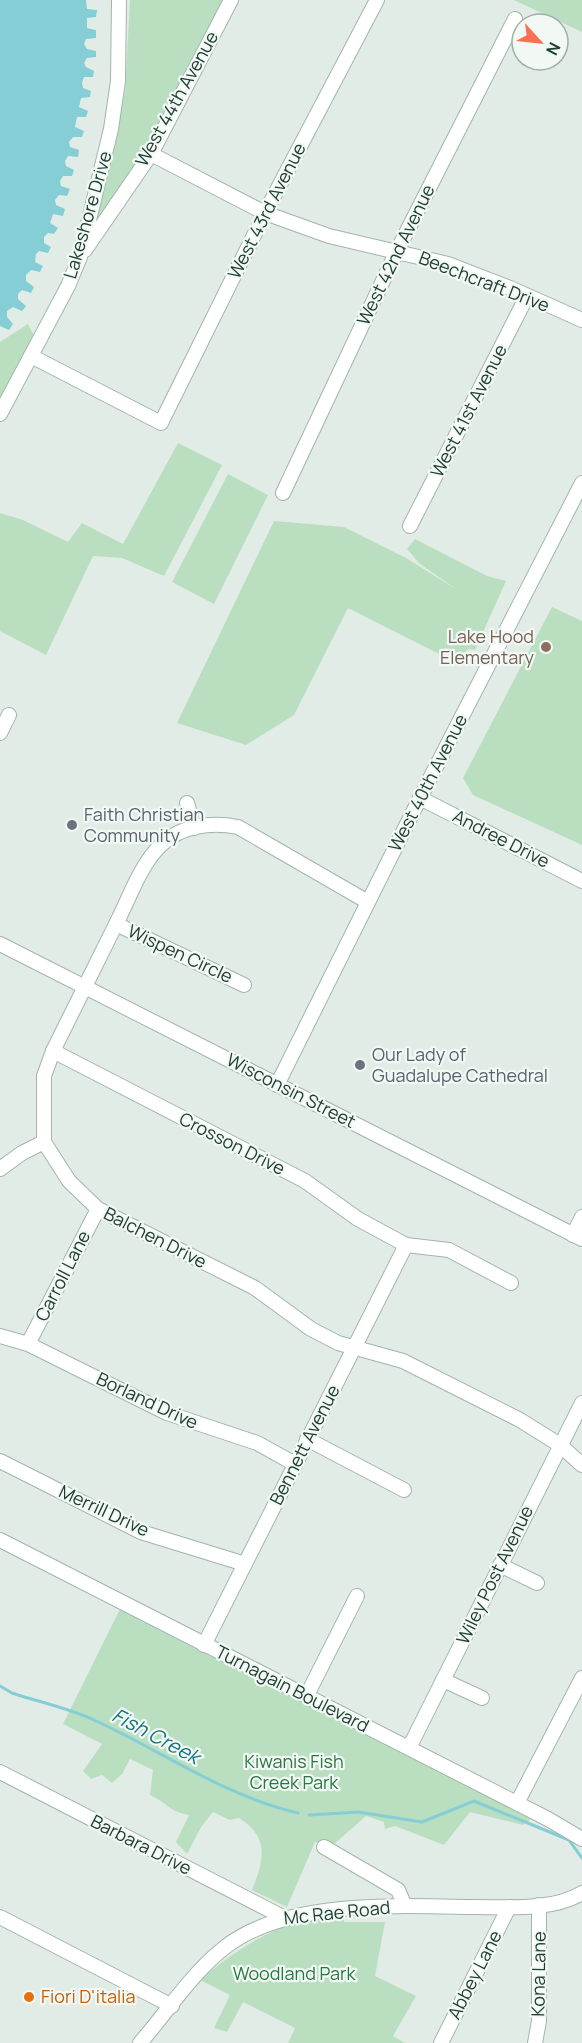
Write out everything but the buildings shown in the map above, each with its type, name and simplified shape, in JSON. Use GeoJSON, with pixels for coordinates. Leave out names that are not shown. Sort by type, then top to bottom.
{"type":"FeatureCollection","features":[{"type":"Feature","properties":{"kind":"street","name":"Lakeshore Drive"},"geometry":{"type":"LineString","coordinates":[[0,414],[32,357],[80,257],[111,129],[118,81],[119,0]]}},
{"type":"Feature","properties":{"kind":"street","name":"West 44th Avenue"},"geometry":{"type":"LineString","coordinates":[[80,257],[151,154],[231,0]]}},
{"type":"Feature","properties":{"kind":"street","name":"West 43rd Avenue"},"geometry":{"type":"LineString","coordinates":[[32,357],[161,423],[265,213],[377,0]]}},
{"type":"Feature","properties":{"kind":"street","name":"West 42nd Avenue"},"geometry":{"type":"LineString","coordinates":[[283,493],[397,251],[510,29]]}},
{"type":"Feature","properties":{"kind":"street","name":"Beechcraft Drive"},"geometry":{"type":"LineString","coordinates":[[151,154],[265,213],[329,236],[448,264],[582,320]]}},
{"type":"Feature","properties":{"kind":"street","name":"West 41st Avenue"},"geometry":{"type":"LineString","coordinates":[[410,526],[527,296]]}},
{"type":"Feature","properties":{"kind":"street","name":"West 40th Avenue"},"geometry":{"type":"LineString","coordinates":[[278,1085],[420,798],[582,483]]}},
{"type":"Feature","properties":{"kind":"street"},"geometry":{"type":"LineString","coordinates":[[0,733],[9,716]]}},
{"type":"Feature","properties":{"kind":"street","name":"Andree Drive"},"geometry":{"type":"LineString","coordinates":[[420,798],[582,881]]}},
{"type":"Feature","properties":{"kind":"street"},"geometry":{"type":"LineString","coordinates":[[187,803],[194,828]]}},
{"type":"Feature","properties":{"kind":"street"},"geometry":{"type":"LineString","coordinates":[[0,1169],[22,1153],[44,1142],[44,1076],[53,1051],[137,882],[161,845],[181,832],[194,828],[221,824],[238,827],[368,902]]}},
{"type":"Feature","properties":{"kind":"street","name":"Wispen Circle"},"geometry":{"type":"LineString","coordinates":[[116,924],[244,984]]}},
{"type":"Feature","properties":{"kind":"street","name":"Wisconsin Street"},"geometry":{"type":"LineString","coordinates":[[0,944],[578,1237]]}},
{"type":"Feature","properties":{"kind":"street","name":"Crosson Drive"},"geometry":{"type":"LineString","coordinates":[[53,1051],[305,1181],[358,1219],[406,1245]]}},
{"type":"Feature","properties":{"kind":"street","name":"Balchen Drive"},"geometry":{"type":"LineString","coordinates":[[44,1142],[69,1181],[98,1209],[255,1288],[311,1329],[354,1348],[403,1361],[520,1420],[560,1445],[582,1465]]}},
{"type":"Feature","properties":{"kind":"street","name":"Carroll Lane"},"geometry":{"type":"LineString","coordinates":[[28,1344],[98,1209]]}},
{"type":"Feature","properties":{"kind":"street"},"geometry":{"type":"LineString","coordinates":[[578,1237],[582,1217]]}},
{"type":"Feature","properties":{"kind":"street"},"geometry":{"type":"LineString","coordinates":[[406,1245],[449,1250],[511,1283]]}},
{"type":"Feature","properties":{"kind":"street","name":"Bennett Avenue"},"geometry":{"type":"LineString","coordinates":[[204,1645],[406,1245]]}},
{"type":"Feature","properties":{"kind":"street","name":"Borland Drive"},"geometry":{"type":"LineString","coordinates":[[0,1336],[28,1344],[167,1413],[257,1443],[295,1464]]}},
{"type":"Feature","properties":{"kind":"street","name":"Wiley Post Avenue"},"geometry":{"type":"LineString","coordinates":[[409,1748],[582,1404]]}},
{"type":"Feature","properties":{"kind":"street"},"geometry":{"type":"LineString","coordinates":[[307,1439],[404,1490]]}},
{"type":"Feature","properties":{"kind":"street","name":"Merrill Drive"},"geometry":{"type":"LineString","coordinates":[[0,1461],[141,1532],[245,1564]]}},
{"type":"Feature","properties":{"kind":"street","name":"Turnagain Boulevard"},"geometry":{"type":"LineString","coordinates":[[0,1540],[307,1695],[582,1839]]}},
{"type":"Feature","properties":{"kind":"street"},"geometry":{"type":"LineString","coordinates":[[500,1565],[537,1584]]}},
{"type":"Feature","properties":{"kind":"street"},"geometry":{"type":"LineString","coordinates":[[307,1695],[357,1596]]}},
{"type":"Feature","properties":{"kind":"street"},"geometry":{"type":"LineString","coordinates":[[517,1803],[582,1678]]}},
{"type":"Feature","properties":{"kind":"street"},"geometry":{"type":"LineString","coordinates":[[443,1680],[482,1698]]}},
{"type":"Feature","properties":{"kind":"street","name":"Barbara Drive"},"geometry":{"type":"LineString","coordinates":[[0,1772],[283,1917]]}},
{"type":"Feature","properties":{"kind":"street"},"geometry":{"type":"LineString","coordinates":[[324,1846],[398,1890],[405,1906]]}},
{"type":"Feature","properties":{"kind":"street","name":"Mc Rae Road"},"geometry":{"type":"LineString","coordinates":[[140,2043],[208,1962],[224,1947],[258,1927],[283,1917],[405,1906],[539,1905],[582,1893]]}},
{"type":"Feature","properties":{"kind":"street","name":"Kona Lane"},"geometry":{"type":"LineString","coordinates":[[535,2043],[539,2021],[539,1905]]}},
{"type":"Feature","properties":{"kind":"street","name":"Abbey Lane"},"geometry":{"type":"LineString","coordinates":[[441,2043],[509,1907]]}},
{"type":"Feature","properties":{"kind":"street"},"geometry":{"type":"LineString","coordinates":[[0,1917],[172,2006]]}},
{"type":"Feature","properties":{"kind":"green space"},"geometry":{"type":"Polygon","coordinates":[[[130,0],[231,0],[151,154],[102,218],[97,218],[125,92],[130,0]]]}},
{"type":"Feature","properties":{"kind":"green space"},"geometry":{"type":"Polygon","coordinates":[[[514,0],[582,0],[582,32],[570,26],[570,12],[540,12],[514,0]]]}},
{"type":"Feature","properties":{"kind":"green space"},"geometry":{"type":"Polygon","coordinates":[[[28,324],[35,338],[0,402],[0,342],[28,324]]]}},
{"type":"Feature","properties":{"kind":"green space"},"geometry":{"type":"Polygon","coordinates":[[[178,443],[222,465],[164,576],[122,558],[93,556],[46,655],[0,631],[0,513],[23,520],[68,542],[82,523],[123,544],[178,443]]]}},
{"type":"Feature","properties":{"kind":"green space"},"geometry":{"type":"Polygon","coordinates":[[[228,474],[268,495],[214,604],[172,582],[228,474]]]}},
{"type":"Feature","properties":{"kind":"green space"},"geometry":{"type":"Polygon","coordinates":[[[274,521],[344,527],[406,558],[459,591],[420,564],[407,549],[415,539],[487,576],[506,581],[475,650],[468,649],[459,664],[348,608],[294,715],[246,745],[177,723],[274,521]]]}},
{"type":"Feature","properties":{"kind":"green space","name":"Lake Hood Elementary"},"geometry":{"type":"Polygon","coordinates":[[[552,607],[582,621],[582,845],[473,795],[463,778],[552,607]]]}},
{"type":"Feature","properties":{"kind":"green space","name":"Kiwanis Fish Creek Park"},"geometry":{"type":"Polygon","coordinates":[[[120,1609],[531,1819],[523,1825],[470,1812],[444,1845],[395,1826],[385,1829],[384,1822],[366,1816],[333,1845],[315,1842],[287,1907],[252,1890],[262,1850],[256,1833],[249,1825],[239,1818],[230,1820],[213,1812],[201,1827],[187,1854],[176,1842],[189,1815],[173,1809],[150,1795],[153,1770],[130,1759],[122,1774],[112,1783],[102,1775],[91,1779],[83,1771],[102,1744],[63,1724],[120,1609]]]}},
{"type":"Feature","properties":{"kind":"green space","name":"Woodland Park"},"geometry":{"type":"Polygon","coordinates":[[[344,1917],[344,1922],[385,1922],[375,1976],[416,1996],[393,2036],[405,2043],[288,2043],[295,2028],[243,2002],[227,2032],[214,2028],[230,1995],[200,1980],[222,1962],[271,1932],[302,1921],[344,1917]]]}},
{"type":"Feature","properties":{"kind":"water"},"geometry":{"type":"Polygon","coordinates":[[[0,0],[86,0],[87,9],[97,10],[96,17],[87,18],[87,28],[96,30],[96,38],[86,39],[84,44],[87,49],[96,51],[96,57],[87,58],[84,63],[86,67],[94,71],[93,77],[84,77],[82,83],[83,88],[91,91],[90,97],[81,98],[79,107],[88,111],[86,117],[77,117],[75,127],[84,131],[82,137],[73,137],[69,142],[70,147],[79,150],[78,157],[68,156],[65,161],[66,166],[74,170],[72,176],[63,176],[60,181],[61,186],[70,189],[67,196],[59,195],[55,200],[56,205],[65,209],[63,216],[53,214],[50,223],[58,228],[54,234],[48,233],[44,237],[44,243],[51,247],[48,253],[39,251],[36,254],[35,262],[43,266],[40,272],[31,270],[26,275],[26,281],[34,287],[31,293],[22,290],[18,294],[18,299],[26,306],[22,311],[13,307],[7,311],[7,317],[13,324],[9,330],[0,326],[0,0]]]}},
{"type":"Feature","properties":{"kind":"waterway","name":"Fish Creek"},"geometry":{"type":"LineString","coordinates":[[0,1686],[12,1693],[84,1716],[244,1796],[298,1813]]}},
{"type":"Feature","properties":{"kind":"waterway","name":"Fish Creek"},"geometry":{"type":"LineString","coordinates":[[309,1815],[358,1812],[422,1822],[474,1801],[569,1840],[582,1858]]}},
{"type":"Feature","properties":{"kind":"place","name":"Lake Hood Elementary"},"geometry":{"type":"Point","coordinates":[546,647]}},
{"type":"Feature","properties":{"kind":"place","name":"Faith Christian Community"},"geometry":{"type":"Point","coordinates":[72,825]}},
{"type":"Feature","properties":{"kind":"place","name":"Our Lady of Guadalupe Cathedral"},"geometry":{"type":"Point","coordinates":[360,1065]}},
{"type":"Feature","properties":{"kind":"place","name":"Fiori D'italia"},"geometry":{"type":"Point","coordinates":[29,1997]}}]}
